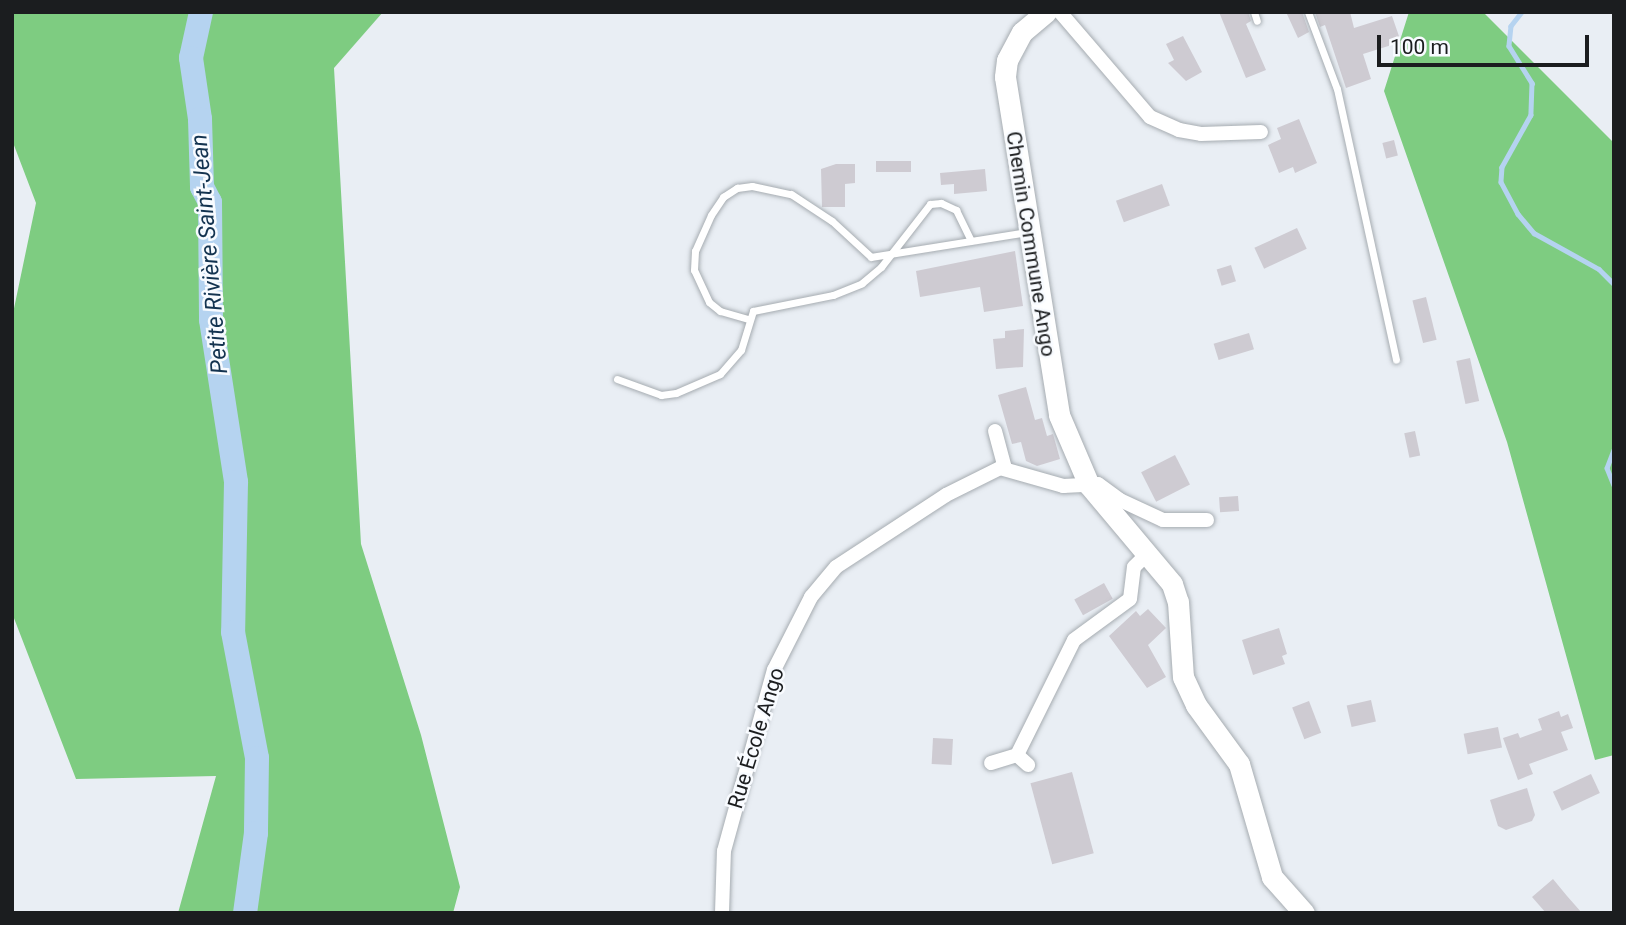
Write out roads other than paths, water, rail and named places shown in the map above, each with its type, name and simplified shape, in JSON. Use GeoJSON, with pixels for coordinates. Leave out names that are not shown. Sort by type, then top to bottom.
{"type":"FeatureCollection","features":[{"type":"Feature","properties":{"kind":"street","name":"Chemin Commune Ango"},"geometry":{"type":"LineString","coordinates":[[1046,12],[1017,39],[1005,77],[1059,415],[1089,485],[1176,592],[1183,677],[1196,705],[1239,764],[1264,860],[1282,892],[1304,913]]}},
{"type":"Feature","properties":{"kind":"street"},"geometry":{"type":"LineString","coordinates":[[1060,12],[1118,85],[1150,117],[1179,130],[1201,134],[1261,132]]}},
{"type":"Feature","properties":{"kind":"street"},"geometry":{"type":"LineString","coordinates":[[995,431],[1005,468],[1063,486],[1098,484],[1120,500],[1163,520],[1207,520]]}},
{"type":"Feature","properties":{"kind":"street","name":"Rue École Ango"},"geometry":{"type":"LineString","coordinates":[[722,913],[724,851],[756,726],[774,670],[811,597],[851,556],[977,477],[1005,468]]}},
{"type":"Feature","properties":{"kind":"street"},"geometry":{"type":"LineString","coordinates":[[991,763],[1023,760],[1074,640],[1130,599],[1134,567],[1145,556]]}},
{"type":"Feature","properties":{"kind":"lane"},"geometry":{"type":"LineString","coordinates":[[1254,12],[1257,21]]}},
{"type":"Feature","properties":{"kind":"lane"},"geometry":{"type":"LineString","coordinates":[[1308,12],[1338,89],[1395,360]]}},
{"type":"Feature","properties":{"kind":"lane"},"geometry":{"type":"LineString","coordinates":[[748,319],[720,311],[709,302],[694,270],[695,251],[711,215],[723,197],[737,188],[752,186],[791,194],[832,221],[863,254],[887,255],[1031,232]]}},
{"type":"Feature","properties":{"kind":"lane"},"geometry":{"type":"LineString","coordinates":[[617,379],[660,395],[696,386],[731,363],[741,350],[748,319],[763,307],[833,295],[862,283],[881,267],[887,255],[930,204],[941,203],[956,210],[971,241]]}},
{"type":"Feature","properties":{"kind":"waterway","name":"Petite Rivière Saint-Jean"},"geometry":{"type":"LineString","coordinates":[[201,12],[191,58],[200,119],[202,187],[210,202],[211,320],[236,482],[233,632],[257,758],[256,833],[245,913]]}},
{"type":"Feature","properties":{"kind":"waterway"},"geometry":{"type":"LineString","coordinates":[[1522,12],[1511,26],[1509,46],[1532,83],[1531,115],[1502,167],[1501,182],[1518,214],[1534,233],[1599,269],[1614,284]]}},
{"type":"Feature","properties":{"kind":"waterway"},"geometry":{"type":"LineString","coordinates":[[1614,450],[1607,468],[1614,485]]}}]}
